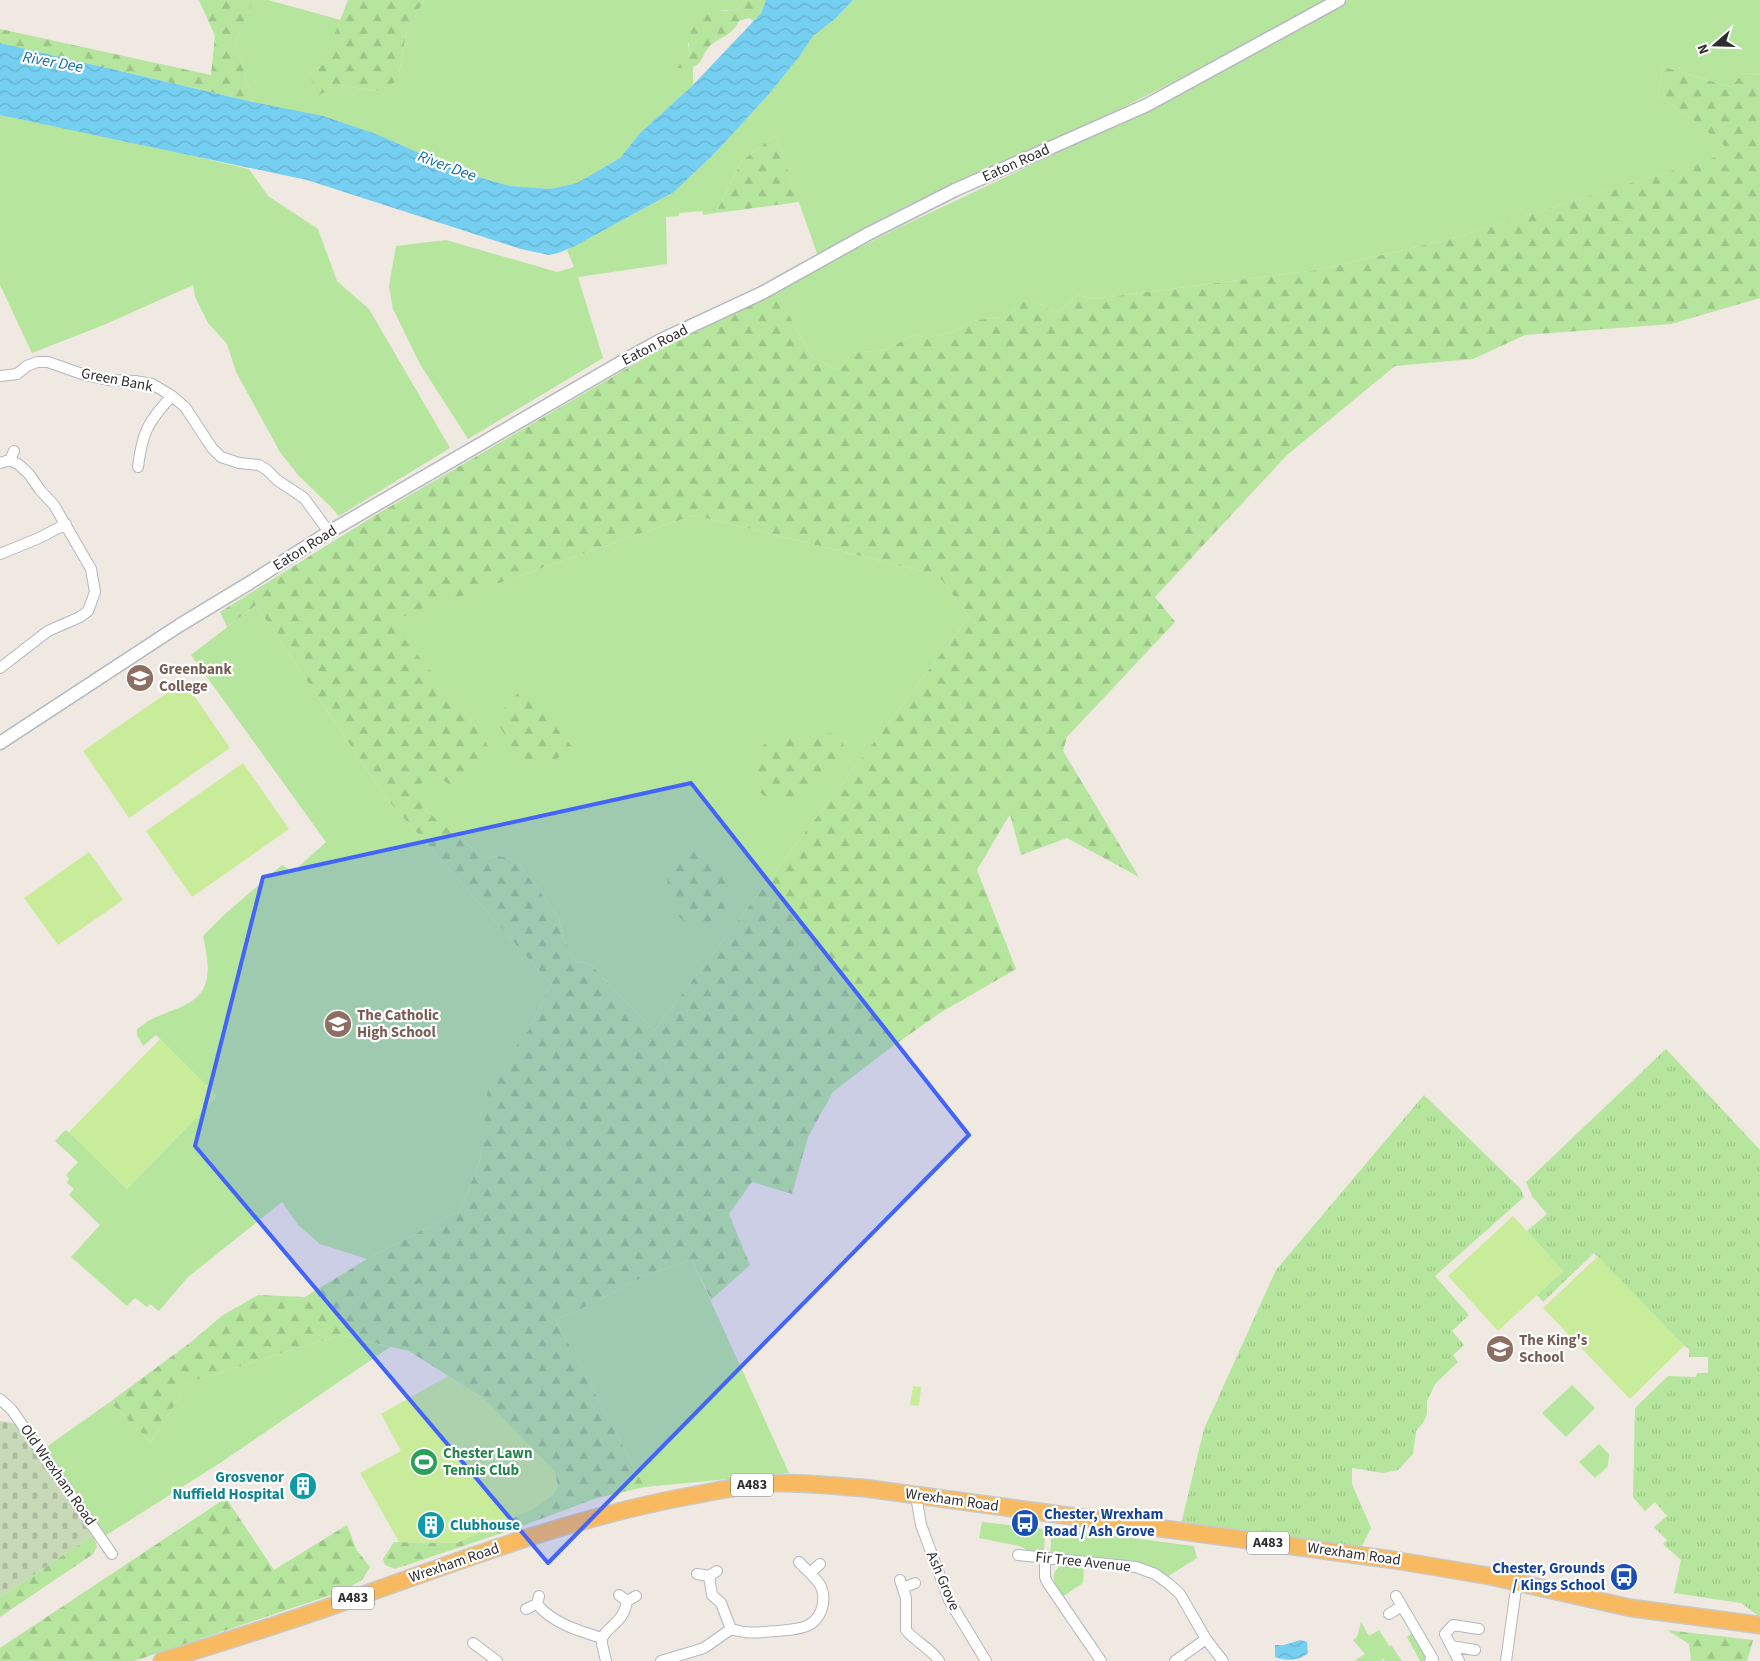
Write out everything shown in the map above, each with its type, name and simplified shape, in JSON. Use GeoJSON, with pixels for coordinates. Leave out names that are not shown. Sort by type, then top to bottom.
{"type":"FeatureCollection","features":[{"type":"Feature","properties":{"kind":"highway","name":"Wrexham Road"},"geometry":{"type":"LineString","coordinates":[[162,1661],[334,1605],[384,1586],[521,1540],[609,1513],[671,1499],[746,1486],[802,1483],[864,1488],[1385,1558],[1517,1582],[1631,1608],[1760,1625]]}},
{"type":"Feature","properties":{"kind":"street","name":"Eaton Road"},"geometry":{"type":"LineString","coordinates":[[0,743],[172,630],[329,532],[661,340],[762,293],[868,234],[955,190],[1147,105],[1339,0]]}},
{"type":"Feature","properties":{"kind":"street","name":"Green Bank"},"geometry":{"type":"LineString","coordinates":[[0,376],[17,374],[27,366],[37,362],[48,362],[85,375],[108,380],[152,384],[172,396],[185,407],[212,448],[222,457],[239,464],[258,466],[267,470],[277,480],[304,498],[329,532]]}},
{"type":"Feature","properties":{"kind":"street"},"geometry":{"type":"LineString","coordinates":[[138,467],[140,450],[150,421],[172,396]]}},
{"type":"Feature","properties":{"kind":"street"},"geometry":{"type":"LineString","coordinates":[[0,668],[40,636],[88,611],[93,602],[95,592],[91,569],[54,505],[29,474],[8,458]]}},
{"type":"Feature","properties":{"kind":"street"},"geometry":{"type":"LineString","coordinates":[[0,554],[39,538],[66,524]]}},
{"type":"Feature","properties":{"kind":"street","name":"Old Wrexham Road"},"geometry":{"type":"LineString","coordinates":[[0,1399],[12,1410],[112,1554]]}},
{"type":"Feature","properties":{"kind":"street","name":"Ash Grove"},"geometry":{"type":"LineString","coordinates":[[916,1496],[921,1525],[949,1600],[986,1661]]}},
{"type":"Feature","properties":{"kind":"street","name":"Fir Tree Avenue"},"geometry":{"type":"LineString","coordinates":[[1018,1556],[1136,1567],[1156,1574],[1180,1594],[1206,1639],[1223,1661]]}},
{"type":"Feature","properties":{"kind":"street"},"geometry":{"type":"LineString","coordinates":[[1045,1558],[1046,1582],[1101,1661]]}},
{"type":"Feature","properties":{"kind":"street"},"geometry":{"type":"LineString","coordinates":[[731,1628],[746,1633],[759,1633],[802,1628],[814,1622],[820,1616],[824,1600],[822,1590],[818,1582],[799,1562]]}},
{"type":"Feature","properties":{"kind":"street"},"geometry":{"type":"LineString","coordinates":[[810,1573],[820,1564]]}},
{"type":"Feature","properties":{"kind":"street"},"geometry":{"type":"LineString","coordinates":[[697,1574],[713,1574],[712,1595],[724,1608],[731,1628]]}},
{"type":"Feature","properties":{"kind":"street"},"geometry":{"type":"LineString","coordinates":[[1506,1661],[1517,1582]]}},
{"type":"Feature","properties":{"kind":"street"},"geometry":{"type":"LineString","coordinates":[[915,1583],[901,1584],[906,1598],[906,1630],[917,1642],[934,1654],[939,1661]]}},
{"type":"Feature","properties":{"kind":"street"},"geometry":{"type":"LineString","coordinates":[[1396,1596],[1432,1660]]}},
{"type":"Feature","properties":{"kind":"street"},"geometry":{"type":"LineString","coordinates":[[602,1638],[618,1622],[626,1606],[627,1597]]}},
{"type":"Feature","properties":{"kind":"street"},"geometry":{"type":"LineString","coordinates":[[526,1609],[538,1600],[543,1612],[565,1625],[602,1638]]}},
{"type":"Feature","properties":{"kind":"street"},"geometry":{"type":"LineString","coordinates":[[1389,1614],[1402,1606]]}},
{"type":"Feature","properties":{"kind":"street"},"geometry":{"type":"LineString","coordinates":[[1458,1661],[1445,1634],[1453,1625],[1479,1630]]}},
{"type":"Feature","properties":{"kind":"street"},"geometry":{"type":"LineString","coordinates":[[661,1661],[704,1648],[731,1628]]}},
{"type":"Feature","properties":{"kind":"street"},"geometry":{"type":"LineString","coordinates":[[602,1638],[606,1661]]}},
{"type":"Feature","properties":{"kind":"street"},"geometry":{"type":"LineString","coordinates":[[1175,1661],[1206,1639]]}},
{"type":"Feature","properties":{"kind":"street"},"geometry":{"type":"LineString","coordinates":[[473,1643],[496,1661]]}},
{"type":"Feature","properties":{"kind":"street"},"geometry":{"type":"LineString","coordinates":[[1451,1646],[1475,1650]]}},
{"type":"Feature","properties":{"kind":"highlighted area"},"geometry":{"type":"Polygon","coordinates":[[[691,783],[969,1135],[548,1563],[195,1146],[263,877],[691,783]]]}},
{"type":"Feature","properties":{"kind":"green space"},"geometry":{"type":"Polygon","coordinates":[[[199,0],[254,0],[235,42],[253,102],[0,43],[0,29],[211,75],[215,36],[199,0]]]}},
{"type":"Feature","properties":{"kind":"green space"},"geometry":{"type":"Polygon","coordinates":[[[254,0],[268,0],[341,20],[328,60],[309,75],[317,95],[339,85],[375,91],[399,74],[406,34],[424,0],[746,0],[736,11],[725,10],[715,12],[688,44],[690,54],[676,64],[693,67],[693,85],[640,133],[620,158],[577,183],[550,189],[509,186],[468,174],[376,135],[253,102],[235,42],[254,0]]]}},
{"type":"Feature","properties":{"kind":"green space"},"geometry":{"type":"Polygon","coordinates":[[[348,0],[424,0],[406,34],[399,74],[392,85],[375,91],[339,85],[317,96],[309,75],[328,60],[335,33],[348,0]]]}},
{"type":"Feature","properties":{"kind":"green space"},"geometry":{"type":"Polygon","coordinates":[[[746,0],[766,0],[761,13],[753,21],[749,18],[739,21],[729,33],[709,47],[700,62],[695,66],[675,68],[675,64],[690,54],[689,43],[691,34],[694,26],[700,19],[725,10],[736,11],[746,0]]]}},
{"type":"Feature","properties":{"kind":"green space"},"geometry":{"type":"Polygon","coordinates":[[[853,0],[1325,0],[1135,102],[923,198],[852,235],[818,256],[775,135],[742,161],[716,213],[703,215],[702,211],[679,213],[679,216],[666,217],[667,264],[578,277],[603,358],[468,439],[420,364],[393,309],[389,286],[396,246],[446,240],[557,272],[574,267],[567,250],[674,192],[717,151],[769,94],[799,57],[813,36],[835,19],[853,0]]]}},
{"type":"Feature","properties":{"kind":"green space"},"geometry":{"type":"Polygon","coordinates":[[[1348,0],[1760,0],[1760,75],[1743,73],[1731,87],[1664,67],[1657,95],[1686,114],[1733,152],[1447,240],[1317,270],[1093,299],[1078,295],[1057,313],[1034,301],[1023,301],[1008,316],[972,321],[953,332],[926,338],[915,334],[885,350],[852,353],[838,370],[812,357],[777,293],[846,254],[902,226],[1122,122],[1300,28],[1348,0]]]}},
{"type":"Feature","properties":{"kind":"green space"},"geometry":{"type":"Polygon","coordinates":[[[1664,67],[1731,87],[1743,73],[1760,75],[1760,298],[1671,324],[1525,335],[1473,359],[1395,366],[1287,455],[1155,597],[1175,622],[1067,737],[1063,751],[1139,877],[1067,838],[1021,855],[1010,814],[977,870],[1016,969],[940,1013],[890,1048],[833,1092],[808,1137],[792,1194],[752,1182],[729,1214],[750,1265],[711,1300],[692,1260],[651,1273],[575,1312],[555,1319],[645,1487],[597,1498],[514,1529],[395,1569],[385,1565],[383,1559],[394,1542],[458,1543],[486,1400],[409,1351],[340,1335],[189,1382],[151,1442],[110,1402],[191,1342],[223,1315],[258,1295],[305,1297],[367,1259],[461,1210],[480,1160],[489,1080],[529,1030],[551,984],[386,798],[256,605],[227,627],[220,612],[374,516],[667,345],[777,293],[812,357],[838,370],[852,353],[885,350],[915,334],[926,338],[953,332],[972,321],[1008,316],[1023,301],[1034,301],[1057,313],[1078,295],[1093,299],[1317,270],[1447,240],[1732,152],[1686,114],[1657,95],[1664,67]],[[694,515],[390,621],[479,730],[494,758],[454,788],[438,776],[411,788],[428,812],[484,858],[499,856],[518,864],[559,919],[563,938],[576,962],[589,963],[654,1031],[969,617],[938,575],[694,515]]]}},
{"type":"Feature","properties":{"kind":"green space"},"geometry":{"type":"Polygon","coordinates":[[[0,115],[138,143],[249,169],[268,196],[318,229],[337,281],[369,309],[450,448],[339,516],[298,475],[280,452],[236,372],[227,344],[208,323],[195,297],[193,285],[106,324],[32,353],[0,285],[0,115]]]}},
{"type":"Feature","properties":{"kind":"green space"},"geometry":{"type":"Polygon","coordinates":[[[775,135],[799,202],[716,213],[742,161],[775,135]]]}},
{"type":"Feature","properties":{"kind":"green space"},"geometry":{"type":"Polygon","coordinates":[[[694,515],[938,575],[969,617],[654,1031],[589,963],[576,962],[563,938],[559,919],[518,864],[499,856],[484,858],[428,812],[410,788],[438,776],[479,730],[389,621],[694,515]]]}},
{"type":"Feature","properties":{"kind":"green space","name":"The Catholic High School"},"geometry":{"type":"Polygon","coordinates":[[[256,605],[386,798],[551,984],[529,1030],[490,1080],[480,1160],[461,1210],[367,1259],[320,1244],[298,1225],[282,1202],[188,1277],[159,1311],[150,1304],[147,1307],[135,1298],[127,1306],[71,1257],[100,1225],[69,1195],[74,1189],[67,1183],[69,1179],[66,1175],[78,1162],[55,1141],[65,1130],[69,1132],[127,1189],[217,1096],[156,1035],[143,1046],[137,1035],[137,1029],[157,1016],[190,1002],[203,990],[208,971],[203,936],[225,914],[282,865],[293,872],[326,842],[191,655],[256,605]]]}},
{"type":"Feature","properties":{"kind":"green space"},"geometry":{"type":"Polygon","coordinates":[[[184,681],[230,748],[129,818],[83,751],[184,681]]]}},
{"type":"Feature","properties":{"kind":"green space"},"geometry":{"type":"Polygon","coordinates":[[[523,687],[574,749],[548,764],[518,757],[495,719],[523,687]]]}},
{"type":"Feature","properties":{"kind":"green space"},"geometry":{"type":"Polygon","coordinates":[[[818,733],[838,734],[842,740],[844,746],[843,757],[837,767],[815,791],[810,793],[781,799],[767,798],[763,795],[756,783],[753,758],[760,748],[775,735],[788,735],[804,740],[818,733]]]}},
{"type":"Feature","properties":{"kind":"green space"},"geometry":{"type":"Polygon","coordinates":[[[243,763],[289,829],[192,897],[146,831],[243,763]]]}},
{"type":"Feature","properties":{"kind":"green space"},"geometry":{"type":"Polygon","coordinates":[[[692,851],[704,852],[734,881],[722,920],[699,927],[683,921],[677,914],[672,905],[667,885],[670,868],[674,862],[692,851]]]}},
{"type":"Feature","properties":{"kind":"green space"},"geometry":{"type":"Polygon","coordinates":[[[89,852],[123,900],[58,945],[24,898],[89,852]]]}},
{"type":"Feature","properties":{"kind":"green space"},"geometry":{"type":"Polygon","coordinates":[[[160,1039],[217,1096],[127,1189],[69,1132],[160,1039]]]}},
{"type":"Feature","properties":{"kind":"green space"},"geometry":{"type":"Polygon","coordinates":[[[1666,1049],[1760,1150],[1760,1617],[1741,1603],[1674,1593],[1681,1560],[1663,1544],[1667,1540],[1654,1527],[1667,1516],[1655,1502],[1645,1511],[1633,1497],[1635,1408],[1668,1376],[1696,1377],[1697,1373],[1708,1373],[1708,1357],[1689,1357],[1689,1349],[1594,1253],[1543,1302],[1537,1295],[1563,1271],[1527,1231],[1547,1214],[1532,1196],[1526,1182],[1666,1049]]]}},
{"type":"Feature","properties":{"kind":"green space"},"geometry":{"type":"Polygon","coordinates":[[[1424,1095],[1520,1188],[1524,1197],[1435,1276],[1469,1315],[1452,1331],[1464,1345],[1453,1355],[1458,1362],[1435,1384],[1427,1401],[1427,1414],[1423,1423],[1416,1431],[1413,1454],[1398,1470],[1383,1473],[1352,1468],[1352,1484],[1371,1528],[1361,1548],[1181,1524],[1204,1429],[1276,1270],[1424,1095]]]}},
{"type":"Feature","properties":{"kind":"green space"},"geometry":{"type":"Polygon","coordinates":[[[1513,1216],[1563,1271],[1498,1331],[1448,1276],[1513,1216]]]}},
{"type":"Feature","properties":{"kind":"green space"},"geometry":{"type":"Polygon","coordinates":[[[1598,1256],[1684,1346],[1630,1399],[1543,1308],[1598,1256]]]}},
{"type":"Feature","properties":{"kind":"green space"},"geometry":{"type":"Polygon","coordinates":[[[692,1260],[789,1473],[645,1487],[555,1319],[575,1312],[651,1273],[692,1260]]]}},
{"type":"Feature","properties":{"kind":"green space"},"geometry":{"type":"Polygon","coordinates":[[[340,1335],[390,1347],[220,1463],[105,1536],[42,1450],[110,1402],[151,1442],[189,1382],[340,1335]]]}},
{"type":"Feature","properties":{"kind":"green space"},"geometry":{"type":"Polygon","coordinates":[[[448,1376],[486,1400],[555,1472],[558,1486],[554,1494],[533,1509],[457,1543],[399,1542],[360,1473],[401,1451],[381,1414],[448,1376]]]}},
{"type":"Feature","properties":{"kind":"green space"},"geometry":{"type":"Polygon","coordinates":[[[1572,1385],[1595,1408],[1566,1437],[1542,1413],[1572,1385]]]}},
{"type":"Feature","properties":{"kind":"green space"},"geometry":{"type":"Polygon","coordinates":[[[913,1386],[921,1387],[919,1406],[910,1405],[913,1386]]]}},
{"type":"Feature","properties":{"kind":"green space"},"geometry":{"type":"Polygon","coordinates":[[[0,1421],[18,1424],[93,1535],[0,1597],[0,1421]]]}},
{"type":"Feature","properties":{"kind":"green space"},"geometry":{"type":"Polygon","coordinates":[[[1599,1444],[1609,1454],[1608,1466],[1595,1478],[1579,1462],[1599,1444]]]}},
{"type":"Feature","properties":{"kind":"green space"},"geometry":{"type":"Polygon","coordinates":[[[226,1498],[274,1570],[347,1525],[356,1549],[370,1567],[362,1580],[343,1591],[134,1661],[0,1661],[0,1648],[226,1498]]]}},
{"type":"Feature","properties":{"kind":"green space"},"geometry":{"type":"Polygon","coordinates":[[[982,1522],[1045,1529],[1044,1554],[1026,1553],[1024,1548],[1019,1546],[979,1538],[982,1522]]]}},
{"type":"Feature","properties":{"kind":"green space"},"geometry":{"type":"Polygon","coordinates":[[[1052,1528],[1194,1546],[1197,1558],[1167,1577],[1050,1555],[1052,1528]]]}},
{"type":"Feature","properties":{"kind":"green space"},"geometry":{"type":"Polygon","coordinates":[[[93,1535],[97,1547],[93,1554],[0,1617],[0,1597],[93,1535]]]}},
{"type":"Feature","properties":{"kind":"green space"},"geometry":{"type":"Polygon","coordinates":[[[1063,1565],[1084,1566],[1083,1583],[1062,1597],[1055,1584],[1054,1575],[1055,1571],[1063,1565]]]}},
{"type":"Feature","properties":{"kind":"green space"},"geometry":{"type":"Polygon","coordinates":[[[1361,1622],[1369,1636],[1379,1630],[1389,1646],[1391,1645],[1402,1661],[1385,1661],[1383,1659],[1381,1661],[1354,1661],[1365,1654],[1353,1640],[1357,1637],[1361,1622]]]}},
{"type":"Feature","properties":{"kind":"green space"},"geometry":{"type":"Polygon","coordinates":[[[1667,1630],[1753,1640],[1747,1661],[1691,1661],[1689,1644],[1667,1630]]]}},
{"type":"Feature","properties":{"kind":"green space"},"geometry":{"type":"Polygon","coordinates":[[[1412,1633],[1426,1655],[1424,1661],[1420,1661],[1407,1637],[1412,1633]]]}},
{"type":"Feature","properties":{"kind":"water","name":"River Dee"},"geometry":{"type":"Polygon","coordinates":[[[766,0],[853,0],[835,19],[813,36],[799,57],[769,94],[717,151],[674,192],[573,247],[549,255],[521,249],[307,180],[0,115],[0,43],[253,102],[323,116],[376,134],[467,174],[510,186],[550,189],[577,183],[620,158],[640,133],[693,85],[761,13],[766,0]]]}},
{"type":"Feature","properties":{"kind":"water"},"geometry":{"type":"Polygon","coordinates":[[[1300,1640],[1307,1642],[1308,1653],[1304,1656],[1292,1660],[1275,1657],[1275,1645],[1284,1645],[1300,1640]]]}},
{"type":"Feature","properties":{"kind":"place","name":"Greenbank College"},"geometry":{"type":"Point","coordinates":[140,678]}},
{"type":"Feature","properties":{"kind":"place","name":"The Catholic High School"},"geometry":{"type":"Point","coordinates":[338,1024]}},
{"type":"Feature","properties":{"kind":"place","name":"The King's School"},"geometry":{"type":"Point","coordinates":[1500,1349]}},
{"type":"Feature","properties":{"kind":"place","name":"Chester Lawn Tennis Club"},"geometry":{"type":"Point","coordinates":[424,1462]}},
{"type":"Feature","properties":{"kind":"place","name":"Grosvenor Nuffield Hospital"},"geometry":{"type":"Point","coordinates":[303,1486]}},
{"type":"Feature","properties":{"kind":"place","name":"Chester, Wrexham Road / Ash Grove"},"geometry":{"type":"Point","coordinates":[1025,1523]}},
{"type":"Feature","properties":{"kind":"place","name":"Clubhouse"},"geometry":{"type":"Point","coordinates":[431,1525]}},
{"type":"Feature","properties":{"kind":"place","name":"Chester, Grounds / Kings School"},"geometry":{"type":"Point","coordinates":[1624,1577]}}]}
